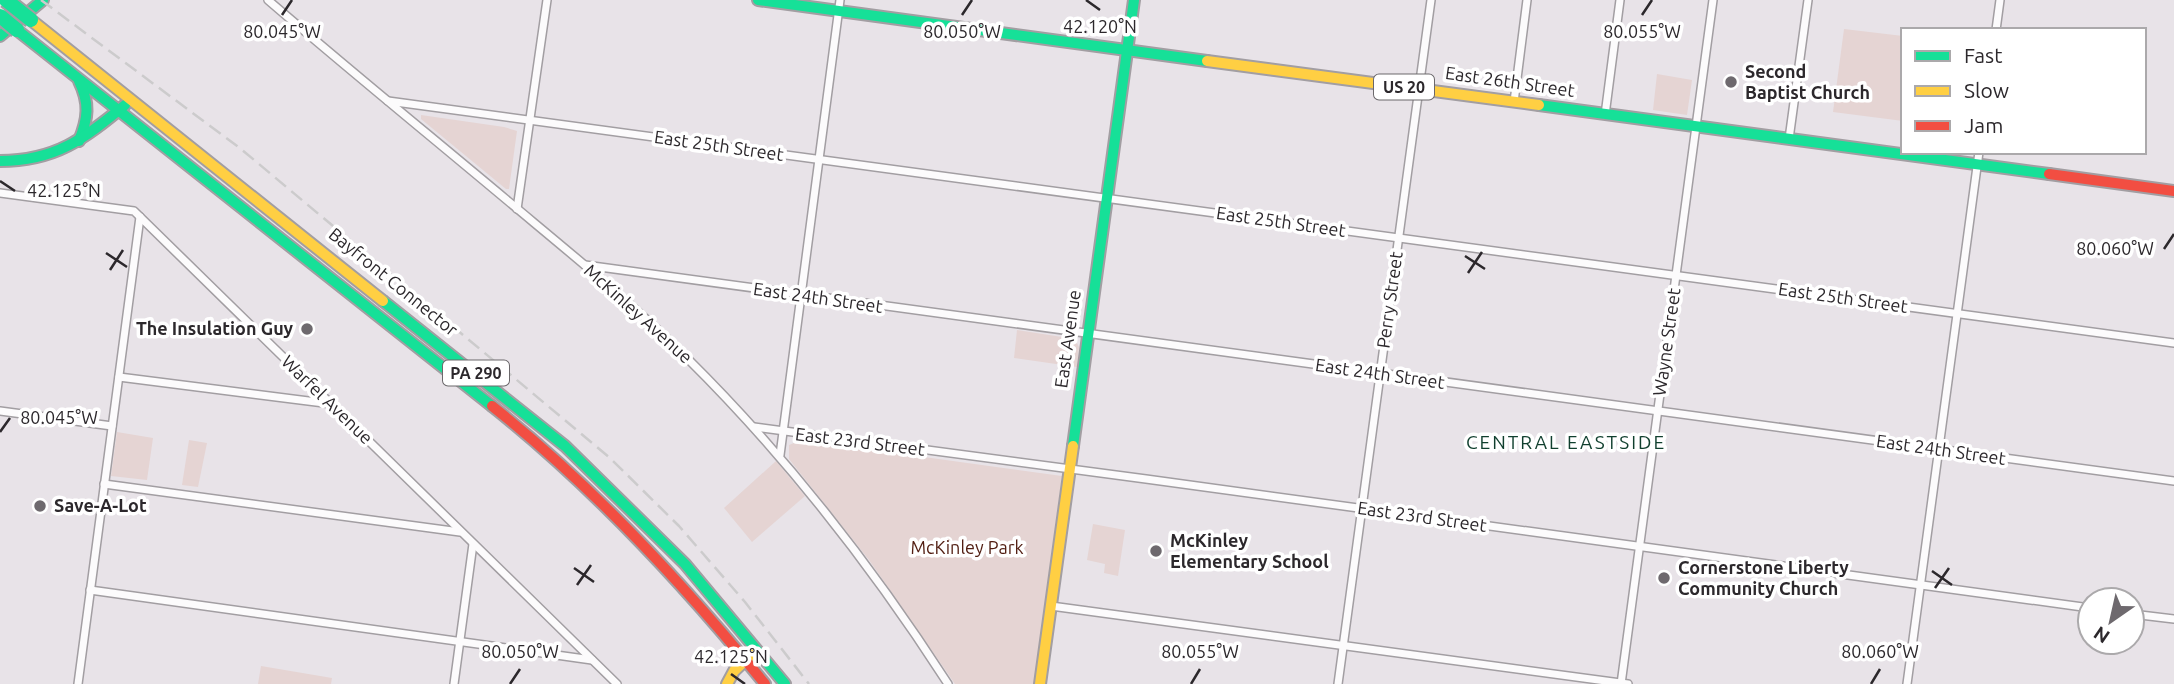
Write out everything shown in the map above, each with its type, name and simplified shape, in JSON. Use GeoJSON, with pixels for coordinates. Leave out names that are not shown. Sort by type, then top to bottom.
{"type":"FeatureCollection","features":[{"type":"Feature","properties":{"kind":"main road","name":"Bayfront Connector"},"geometry":{"type":"LineString","coordinates":[[6,0],[565,446],[677,555],[785,684]]}},
{"type":"Feature","properties":{"kind":"main road"},"geometry":{"type":"LineString","coordinates":[[0,17],[21,0]]}},
{"type":"Feature","properties":{"kind":"main road"},"geometry":{"type":"LineString","coordinates":[[0,36],[43,0]]}},
{"type":"Feature","properties":{"kind":"main road","name":"East 26th Street"},"geometry":{"type":"LineString","coordinates":[[758,0],[839,5],[1127,50],[1696,127],[1901,151]]}},
{"type":"Feature","properties":{"kind":"main road","name":"East Avenue"},"geometry":{"type":"LineString","coordinates":[[1040,684],[1134,0]]}},
{"type":"Feature","properties":{"kind":"main road","name":"Bayfront Connector"},"geometry":{"type":"LineString","coordinates":[[0,17],[558,461],[643,544],[706,612],[765,684]]}},
{"type":"Feature","properties":{"kind":"main road"},"geometry":{"type":"LineString","coordinates":[[77,77],[89,104],[79,142]]}},
{"type":"Feature","properties":{"kind":"main road"},"geometry":{"type":"LineString","coordinates":[[0,161],[35,160],[59,153],[79,142],[132,99]]}},
{"type":"Feature","properties":{"kind":"main road","name":"East 26th Street"},"geometry":{"type":"LineString","coordinates":[[1931,154],[1978,159],[2174,191]]}},
{"type":"Feature","properties":{"kind":"main road"},"geometry":{"type":"LineString","coordinates":[[727,684],[734,671],[758,649]]}},
{"type":"Feature","properties":{"kind":"street","name":"McKinley Avenue"},"geometry":{"type":"LineString","coordinates":[[268,0],[585,265],[678,348],[780,455],[853,546],[948,684]]}},
{"type":"Feature","properties":{"kind":"street"},"geometry":{"type":"LineString","coordinates":[[517,209],[547,0]]}},
{"type":"Feature","properties":{"kind":"street","name":"Perry Street"},"geometry":{"type":"LineString","coordinates":[[1338,684],[1431,0]]}},
{"type":"Feature","properties":{"kind":"street"},"geometry":{"type":"LineString","coordinates":[[1514,102],[1527,0]]}},
{"type":"Feature","properties":{"kind":"street"},"geometry":{"type":"LineString","coordinates":[[1605,115],[1620,0]]}},
{"type":"Feature","properties":{"kind":"street","name":"Wayne Street"},"geometry":{"type":"LineString","coordinates":[[1623,684],[1713,0]]}},
{"type":"Feature","properties":{"kind":"street"},"geometry":{"type":"LineString","coordinates":[[1789,139],[1808,0]]}},
{"type":"Feature","properties":{"kind":"street"},"geometry":{"type":"LineString","coordinates":[[1996,28],[2000,0]]}},
{"type":"Feature","properties":{"kind":"street"},"geometry":{"type":"LineString","coordinates":[[780,455],[839,5]]}},
{"type":"Feature","properties":{"kind":"street","name":"East 25th Street"},"geometry":{"type":"LineString","coordinates":[[388,101],[2174,343]]}},
{"type":"Feature","properties":{"kind":"street"},"geometry":{"type":"LineString","coordinates":[[1908,684],[1978,159]]}},
{"type":"Feature","properties":{"kind":"street","name":"Warfel Avenue"},"geometry":{"type":"LineString","coordinates":[[0,193],[134,211],[617,684]]}},
{"type":"Feature","properties":{"kind":"street"},"geometry":{"type":"LineString","coordinates":[[78,684],[140,217]]}},
{"type":"Feature","properties":{"kind":"street","name":"East 24th Street"},"geometry":{"type":"LineString","coordinates":[[585,265],[2174,481]]}},
{"type":"Feature","properties":{"kind":"street"},"geometry":{"type":"LineString","coordinates":[[119,377],[332,404]]}},
{"type":"Feature","properties":{"kind":"street"},"geometry":{"type":"LineString","coordinates":[[0,411],[112,426]]}},
{"type":"Feature","properties":{"kind":"street","name":"East 23rd Street"},"geometry":{"type":"LineString","coordinates":[[754,428],[2076,606]]}},
{"type":"Feature","properties":{"kind":"street"},"geometry":{"type":"LineString","coordinates":[[104,484],[461,532]]}},
{"type":"Feature","properties":{"kind":"street"},"geometry":{"type":"LineString","coordinates":[[454,684],[473,544]]}},
{"type":"Feature","properties":{"kind":"street"},"geometry":{"type":"LineString","coordinates":[[90,590],[592,660]]}},
{"type":"Feature","properties":{"kind":"street"},"geometry":{"type":"LineString","coordinates":[[1051,606],[1623,684]]}},
{"type":"Feature","properties":{"kind":"street"},"geometry":{"type":"LineString","coordinates":[[2146,616],[2174,620]]}},
{"type":"Feature","properties":{"kind":"green space"},"geometry":{"type":"Polygon","coordinates":[[[1844,29],[1901,36],[1901,121],[1833,112],[1844,29]]]}},
{"type":"Feature","properties":{"kind":"green space"},"geometry":{"type":"Polygon","coordinates":[[[1657,74],[1692,80],[1687,115],[1653,110],[1657,74]]]}},
{"type":"Feature","properties":{"kind":"green space"},"geometry":{"type":"Polygon","coordinates":[[[421,115],[517,131],[509,189],[421,119],[421,115]]]}},
{"type":"Feature","properties":{"kind":"green space"},"geometry":{"type":"Polygon","coordinates":[[[1017,330],[1075,339],[1079,347],[1077,367],[1014,358],[1017,330]]]}},
{"type":"Feature","properties":{"kind":"green space"},"geometry":{"type":"Polygon","coordinates":[[[117,432],[153,438],[147,480],[111,476],[117,432]]]}},
{"type":"Feature","properties":{"kind":"green space"},"geometry":{"type":"Polygon","coordinates":[[[189,440],[207,443],[198,487],[182,485],[189,440]]]}},
{"type":"Feature","properties":{"kind":"green space","name":"McKinley Park"},"geometry":{"type":"Polygon","coordinates":[[[801,440],[1062,476],[1034,684],[955,684],[869,560],[789,459],[789,445],[801,440]]]}},
{"type":"Feature","properties":{"kind":"green space"},"geometry":{"type":"Polygon","coordinates":[[[776,461],[805,496],[752,542],[724,508],[776,461]]]}},
{"type":"Feature","properties":{"kind":"green space"},"geometry":{"type":"Polygon","coordinates":[[[1093,524],[1125,530],[1118,576],[1104,573],[1105,564],[1087,560],[1093,524]]]}},
{"type":"Feature","properties":{"kind":"green space"},"geometry":{"type":"Polygon","coordinates":[[[261,666],[332,678],[331,684],[258,684],[261,666]]]}},
{"type":"Feature","properties":{"kind":"railway"},"geometry":{"type":"LineString","coordinates":[[41,0],[241,149],[610,458],[679,526],[745,602],[809,684]]}},
{"type":"Feature","properties":{"kind":"traffic: fast"},"geometry":{"type":"LineString","coordinates":[[6,0],[31,20]]}},
{"type":"Feature","properties":{"kind":"traffic: fast"},"geometry":{"type":"LineString","coordinates":[[0,36],[43,0]]}},
{"type":"Feature","properties":{"kind":"traffic: fast"},"geometry":{"type":"LineString","coordinates":[[758,0],[1207,61]]}},
{"type":"Feature","properties":{"kind":"traffic: fast"},"geometry":{"type":"LineString","coordinates":[[1073,446],[1134,0]]}},
{"type":"Feature","properties":{"kind":"traffic: fast"},"geometry":{"type":"LineString","coordinates":[[0,16],[17,30]]}},
{"type":"Feature","properties":{"kind":"traffic: fast"},"geometry":{"type":"LineString","coordinates":[[17,30],[492,406]]}},
{"type":"Feature","properties":{"kind":"traffic: fast"},"geometry":{"type":"LineString","coordinates":[[79,81],[85,97],[86,111],[79,141]]}},
{"type":"Feature","properties":{"kind":"traffic: fast"},"geometry":{"type":"LineString","coordinates":[[0,161],[37,157],[68,146],[125,105]]}},
{"type":"Feature","properties":{"kind":"traffic: fast"},"geometry":{"type":"LineString","coordinates":[[1539,105],[1901,154]]}},
{"type":"Feature","properties":{"kind":"traffic: fast"},"geometry":{"type":"LineString","coordinates":[[1901,154],[2049,174]]}},
{"type":"Feature","properties":{"kind":"traffic: fast"},"geometry":{"type":"LineString","coordinates":[[383,301],[565,446],[685,564],[785,684]]}},
{"type":"Feature","properties":{"kind":"traffic: slow"},"geometry":{"type":"LineString","coordinates":[[31,20],[383,301]]}},
{"type":"Feature","properties":{"kind":"traffic: slow"},"geometry":{"type":"LineString","coordinates":[[1207,61],[1539,105]]}},
{"type":"Feature","properties":{"kind":"traffic: slow"},"geometry":{"type":"LineString","coordinates":[[1040,684],[1073,446]]}},
{"type":"Feature","properties":{"kind":"traffic: slow"},"geometry":{"type":"LineString","coordinates":[[727,684],[734,671],[752,654]]}},
{"type":"Feature","properties":{"kind":"traffic: jam"},"geometry":{"type":"LineString","coordinates":[[2049,174],[2174,191]]}},
{"type":"Feature","properties":{"kind":"traffic: jam"},"geometry":{"type":"LineString","coordinates":[[492,406],[602,503],[702,609],[765,684]]}},
{"type":"Feature","properties":{"kind":"place","name":"Second Baptist Church"},"geometry":{"type":"Point","coordinates":[1731,82]}},
{"type":"Feature","properties":{"kind":"place","name":"The Insulation Guy"},"geometry":{"type":"Point","coordinates":[307,329]}},
{"type":"Feature","properties":{"kind":"place","name":"Save-A-Lot"},"geometry":{"type":"Point","coordinates":[40,506]}},
{"type":"Feature","properties":{"kind":"place","name":"McKinley Elementary School"},"geometry":{"type":"Point","coordinates":[1156,551]}},
{"type":"Feature","properties":{"kind":"place","name":"Cornerstone Liberty Community Church"},"geometry":{"type":"Point","coordinates":[1664,578]}},
{"type":"Feature","properties":{"kind":"district","name":"CENTRAL EASTSIDE"},"geometry":{"type":"Point","coordinates":[1566,442]}}]}
